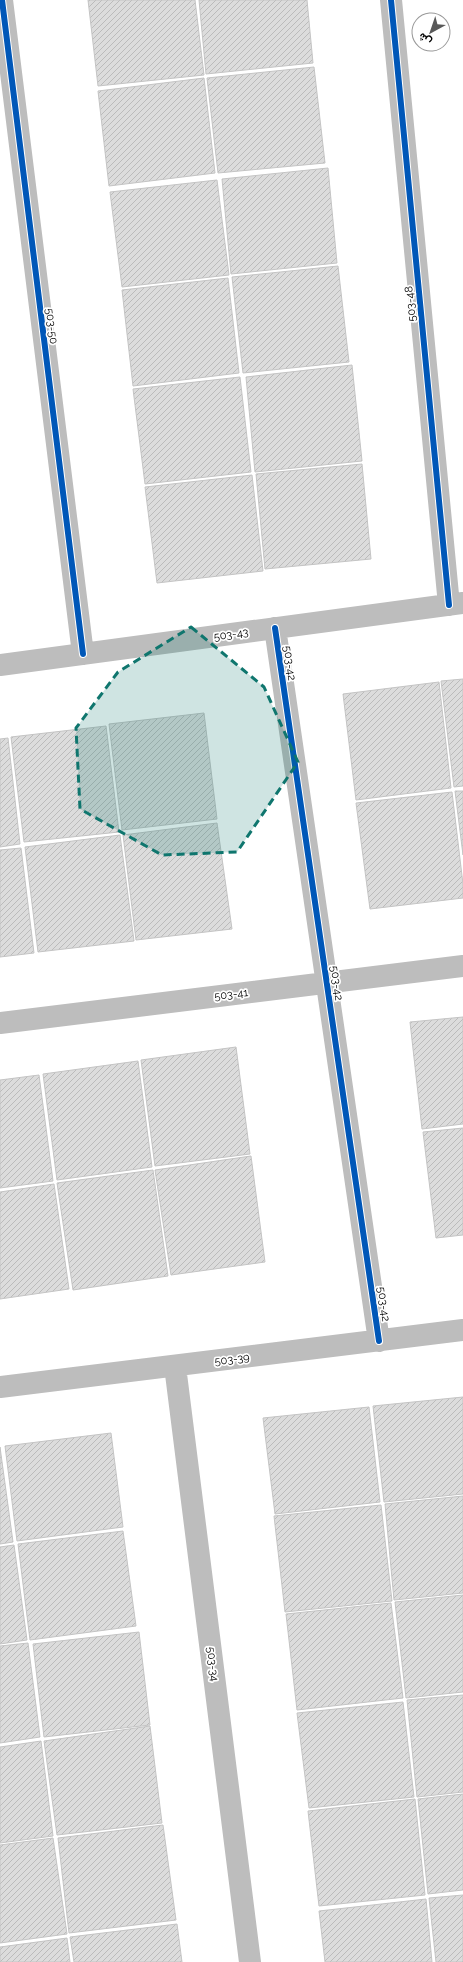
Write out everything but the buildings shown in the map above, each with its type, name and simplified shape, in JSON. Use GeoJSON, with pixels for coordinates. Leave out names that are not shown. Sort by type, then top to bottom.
{"type":"FeatureCollection","features":[{"type":"Feature","properties":{"kind":"street","name":"503-50"},"geometry":{"type":"LineString","coordinates":[[2,0],[83,654]]}},
{"type":"Feature","properties":{"kind":"street","name":"503-48"},"geometry":{"type":"LineString","coordinates":[[391,0],[456,604]]}},
{"type":"Feature","properties":{"kind":"street","name":"503-43"},"geometry":{"type":"LineString","coordinates":[[0,665],[456,604]]}},
{"type":"Feature","properties":{"kind":"street","name":"503-42"},"geometry":{"type":"LineString","coordinates":[[275,628],[379,1341]]}},
{"type":"Feature","properties":{"kind":"street","name":"503-41"},"geometry":{"type":"LineString","coordinates":[[0,1023],[463,966]]}},
{"type":"Feature","properties":{"kind":"street","name":"503-39"},"geometry":{"type":"LineString","coordinates":[[0,1387],[463,1330]]}},
{"type":"Feature","properties":{"kind":"street","name":"503-34"},"geometry":{"type":"LineString","coordinates":[[175,1366],[250,1962]]}},
{"type":"Feature","properties":{"kind":"highlighted area"},"geometry":{"type":"Polygon","coordinates":[[[191,627],[264,687],[298,762],[237,852],[162,855],[80,809],[76,728],[118,672],[191,627]]]}},
{"type":"Feature","properties":{"kind":"cycle path"},"geometry":{"type":"LineString","coordinates":[[2,0],[83,654]]}},
{"type":"Feature","properties":{"kind":"cycle path"},"geometry":{"type":"LineString","coordinates":[[391,0],[449,605]]}},
{"type":"Feature","properties":{"kind":"cycle path"},"geometry":{"type":"LineString","coordinates":[[275,628],[379,1341]]}}]}
